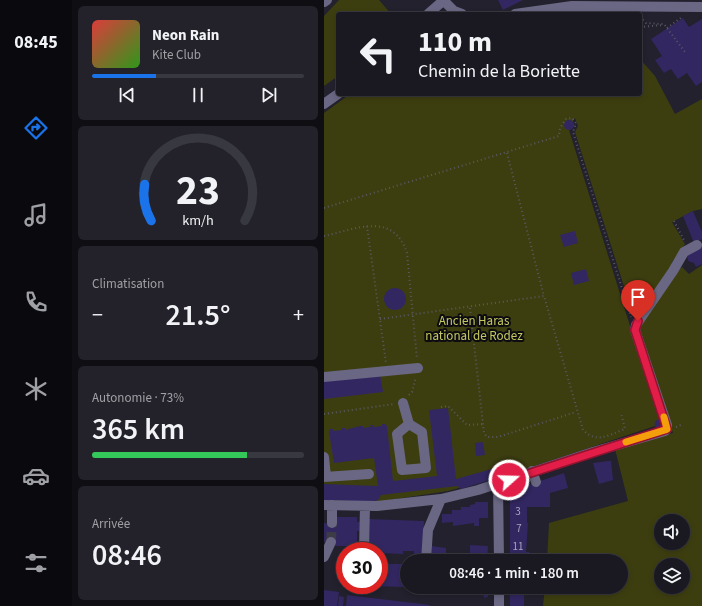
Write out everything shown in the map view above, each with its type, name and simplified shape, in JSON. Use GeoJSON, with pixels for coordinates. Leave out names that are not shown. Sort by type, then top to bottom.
{"type":"FeatureCollection","features":[{"type":"Feature","properties":{"kind":"street"},"geometry":{"type":"LineString","coordinates":[[430,12],[443,0],[457,12]]}},
{"type":"Feature","properties":{"kind":"street"},"geometry":{"type":"LineString","coordinates":[[529,12],[572,6],[702,7]]}},
{"type":"Feature","properties":{"kind":"street"},"geometry":{"type":"LineString","coordinates":[[324,104],[336,95]]}},
{"type":"Feature","properties":{"kind":"street"},"geometry":{"type":"LineString","coordinates":[[332,524],[328,505],[362,506],[416,503],[441,499],[498,484],[532,471],[667,429],[635,330],[636,325],[673,271],[682,255],[693,246]]}},
{"type":"Feature","properties":{"kind":"street"},"geometry":{"type":"LineString","coordinates":[[324,377],[418,368]]}},
{"type":"Feature","properties":{"kind":"street"},"geometry":{"type":"LineString","coordinates":[[403,403],[408,424],[422,432],[426,468],[402,470],[397,434],[408,424]]}},
{"type":"Feature","properties":{"kind":"street"},"geometry":{"type":"LineString","coordinates":[[324,457],[325,477],[369,474]]}},
{"type":"Feature","properties":{"kind":"street"},"geometry":{"type":"LineString","coordinates":[[532,471],[536,482]]}},
{"type":"Feature","properties":{"kind":"street"},"geometry":{"type":"LineString","coordinates":[[498,484],[499,554]]}},
{"type":"Feature","properties":{"kind":"street"},"geometry":{"type":"LineString","coordinates":[[426,554],[428,530],[441,499]]}},
{"type":"Feature","properties":{"kind":"street"},"geometry":{"type":"LineString","coordinates":[[360,530],[362,506]]}},
{"type":"Feature","properties":{"kind":"street"},"geometry":{"type":"LineString","coordinates":[[362,506],[364,542]]}},
{"type":"Feature","properties":{"kind":"street"},"geometry":{"type":"LineString","coordinates":[[324,558],[331,542]]}},
{"type":"Feature","properties":{"kind":"street"},"geometry":{"type":"LineString","coordinates":[[499,594],[499,606]]}},
{"type":"Feature","properties":{"kind":"path"},"geometry":{"type":"LineString","coordinates":[[642,19],[646,24],[664,24]]}},
{"type":"Feature","properties":{"kind":"path"},"geometry":{"type":"LineString","coordinates":[[667,28],[680,19]]}},
{"type":"Feature","properties":{"kind":"path"},"geometry":{"type":"LineString","coordinates":[[642,27],[660,26],[664,24]]}},
{"type":"Feature","properties":{"kind":"path"},"geometry":{"type":"LineString","coordinates":[[664,24],[685,52]]}},
{"type":"Feature","properties":{"kind":"path"},"geometry":{"type":"LineString","coordinates":[[324,208],[559,136],[560,128],[566,119],[572,118],[575,121],[576,126],[574,132],[635,330]]}},
{"type":"Feature","properties":{"kind":"path"},"geometry":{"type":"LineString","coordinates":[[507,152],[544,296],[576,412],[583,430],[590,437],[602,437],[625,429],[621,413]]}},
{"type":"Feature","properties":{"kind":"path"},"geometry":{"type":"LineString","coordinates":[[674,221],[693,246]]}},
{"type":"Feature","properties":{"kind":"path"},"geometry":{"type":"LineString","coordinates":[[324,236],[367,226],[380,226],[390,228],[400,238],[407,253],[418,368],[412,392],[403,403],[324,414]]}},
{"type":"Feature","properties":{"kind":"path"},"geometry":{"type":"LineString","coordinates":[[367,226],[386,370]]}},
{"type":"Feature","properties":{"kind":"path"},"geometry":{"type":"LineString","coordinates":[[380,319],[470,308],[544,296]]}},
{"type":"Feature","properties":{"kind":"path"},"geometry":{"type":"LineString","coordinates":[[470,308],[484,433],[490,438],[576,412]]}},
{"type":"Feature","properties":{"kind":"path"},"geometry":{"type":"LineString","coordinates":[[441,407],[448,406],[466,425],[484,424]]}},
{"type":"Feature","properties":{"kind":"green space"},"geometry":{"type":"Polygon","coordinates":[[[339,0],[379,0],[389,12],[336,12],[336,77],[324,86],[324,16],[339,0]]]}},
{"type":"Feature","properties":{"kind":"green space","name":"Ancien Haras national de Rodez"},"geometry":{"type":"Polygon","coordinates":[[[642,61],[655,76],[675,114],[702,99],[702,209],[693,211],[672,222],[685,244],[672,262],[671,270],[635,321],[575,132],[578,126],[575,118],[573,121],[574,126],[569,130],[659,419],[662,419],[663,427],[659,429],[655,426],[516,472],[448,491],[376,502],[324,500],[324,113],[347,96],[642,96],[642,61]]]}},
{"type":"Feature","properties":{"kind":"green space"},"geometry":{"type":"Polygon","coordinates":[[[702,265],[702,606],[543,606],[544,594],[628,594],[628,554],[547,554],[549,523],[628,501],[615,449],[673,433],[639,333],[639,328],[679,269],[682,267],[689,274],[702,265]]]}},
{"type":"Feature","properties":{"kind":"building"},"geometry":{"type":"Polygon","coordinates":[[[498,0],[523,0],[503,10],[498,0]]]}},
{"type":"Feature","properties":{"kind":"building"},"geometry":{"type":"Polygon","coordinates":[[[683,18],[689,27],[702,19],[702,82],[696,86],[687,73],[678,79],[671,69],[664,73],[655,60],[662,56],[651,39],[683,18]]]}},
{"type":"Feature","properties":{"kind":"building"},"geometry":{"type":"Polygon","coordinates":[[[567,120],[571,120],[573,121],[573,129],[567,130],[564,127],[564,123],[567,120]]]}},
{"type":"Feature","properties":{"kind":"building"},"geometry":{"type":"Polygon","coordinates":[[[693,211],[702,232],[702,239],[694,243],[683,216],[693,211]]]}},
{"type":"Feature","properties":{"kind":"building"},"geometry":{"type":"Polygon","coordinates":[[[575,231],[578,243],[564,247],[560,235],[575,231]]]}},
{"type":"Feature","properties":{"kind":"building"},"geometry":{"type":"Polygon","coordinates":[[[702,246],[702,264],[696,267],[694,263],[688,261],[687,255],[689,252],[702,246]]]}},
{"type":"Feature","properties":{"kind":"building"},"geometry":{"type":"Polygon","coordinates":[[[586,269],[589,281],[574,285],[571,273],[586,269]]]}},
{"type":"Feature","properties":{"kind":"building"},"geometry":{"type":"Polygon","coordinates":[[[395,288],[403,291],[406,299],[403,307],[395,310],[387,307],[384,299],[387,291],[395,288]]]}},
{"type":"Feature","properties":{"kind":"building"},"geometry":{"type":"Polygon","coordinates":[[[380,374],[383,392],[324,399],[324,381],[380,374]]]}},
{"type":"Feature","properties":{"kind":"building"},"geometry":{"type":"Polygon","coordinates":[[[448,408],[456,479],[506,465],[507,468],[514,466],[516,472],[461,489],[457,486],[381,495],[379,499],[374,502],[324,500],[324,484],[378,486],[374,458],[334,463],[329,432],[330,429],[333,429],[333,431],[342,430],[342,428],[345,428],[345,430],[360,426],[363,426],[363,428],[371,427],[370,425],[373,425],[374,427],[385,424],[387,426],[393,481],[437,476],[429,410],[448,408]]]}},
{"type":"Feature","properties":{"kind":"building"},"geometry":{"type":"Polygon","coordinates":[[[657,420],[661,420],[663,424],[661,428],[657,428],[655,426],[655,422],[657,420]]]}},
{"type":"Feature","properties":{"kind":"building"},"geometry":{"type":"Polygon","coordinates":[[[483,442],[485,455],[476,456],[475,443],[483,442]]]}},
{"type":"Feature","properties":{"kind":"building"},"geometry":{"type":"Polygon","coordinates":[[[611,461],[613,480],[599,484],[593,463],[611,461]]]}},
{"type":"Feature","properties":{"kind":"building"},"geometry":{"type":"Polygon","coordinates":[[[564,473],[568,488],[550,493],[550,507],[527,507],[528,523],[526,552],[529,552],[529,554],[510,554],[510,488],[525,486],[564,473]]]}},
{"type":"Feature","properties":{"kind":"building"},"geometry":{"type":"Polygon","coordinates":[[[475,502],[488,502],[488,518],[479,518],[479,526],[474,526],[474,523],[453,526],[453,522],[442,523],[442,514],[452,514],[452,510],[461,510],[461,507],[470,507],[470,505],[475,504],[475,502]]]}},
{"type":"Feature","properties":{"kind":"building"},"geometry":{"type":"Polygon","coordinates":[[[336,517],[357,517],[357,522],[363,522],[363,531],[357,531],[357,542],[336,542],[335,546],[335,542],[324,542],[324,523],[336,524],[336,517]]]}},
{"type":"Feature","properties":{"kind":"building"},"geometry":{"type":"Polygon","coordinates":[[[368,519],[424,521],[423,554],[414,554],[414,551],[403,551],[403,554],[388,553],[388,542],[368,542],[368,519]]]}},
{"type":"Feature","properties":{"kind":"building"},"geometry":{"type":"Polygon","coordinates":[[[470,545],[488,546],[487,554],[470,554],[470,545]]]}},
{"type":"Feature","properties":{"kind":"building"},"geometry":{"type":"Polygon","coordinates":[[[432,546],[446,548],[446,554],[432,554],[432,546]]]}},
{"type":"Feature","properties":{"kind":"building"},"geometry":{"type":"Polygon","coordinates":[[[388,564],[400,564],[400,587],[388,586],[388,564]]]}},
{"type":"Feature","properties":{"kind":"building"},"geometry":{"type":"Polygon","coordinates":[[[324,590],[336,592],[336,594],[339,594],[337,606],[324,606],[324,590]]]}},
{"type":"Feature","properties":{"kind":"building"},"geometry":{"type":"Polygon","coordinates":[[[483,594],[488,594],[488,597],[484,598],[483,594]]]}},
{"type":"Feature","properties":{"kind":"building"},"geometry":{"type":"Polygon","coordinates":[[[510,594],[524,594],[524,606],[510,606],[510,594]]]}},
{"type":"Feature","properties":{"kind":"building"},"geometry":{"type":"Polygon","coordinates":[[[347,595],[430,605],[430,606],[346,606],[347,595]]]}},
{"type":"Feature","properties":{"kind":"building"},"geometry":{"type":"Polygon","coordinates":[[[339,596],[344,597],[343,606],[338,606],[339,596]]]}},
{"type":"Feature","properties":{"kind":"tunnel"},"geometry":{"type":"LineString","coordinates":[[331,542],[332,523]]}},
{"type":"Feature","properties":{"kind":"slow traffic"},"geometry":{"type":"LineString","coordinates":[[626,442],[667,429],[664,417]]}},
{"type":"Feature","properties":{"kind":"route"},"geometry":{"type":"LineString","coordinates":[[509,480],[556,463],[667,429],[667,425],[635,330],[638,321]]}}]}
